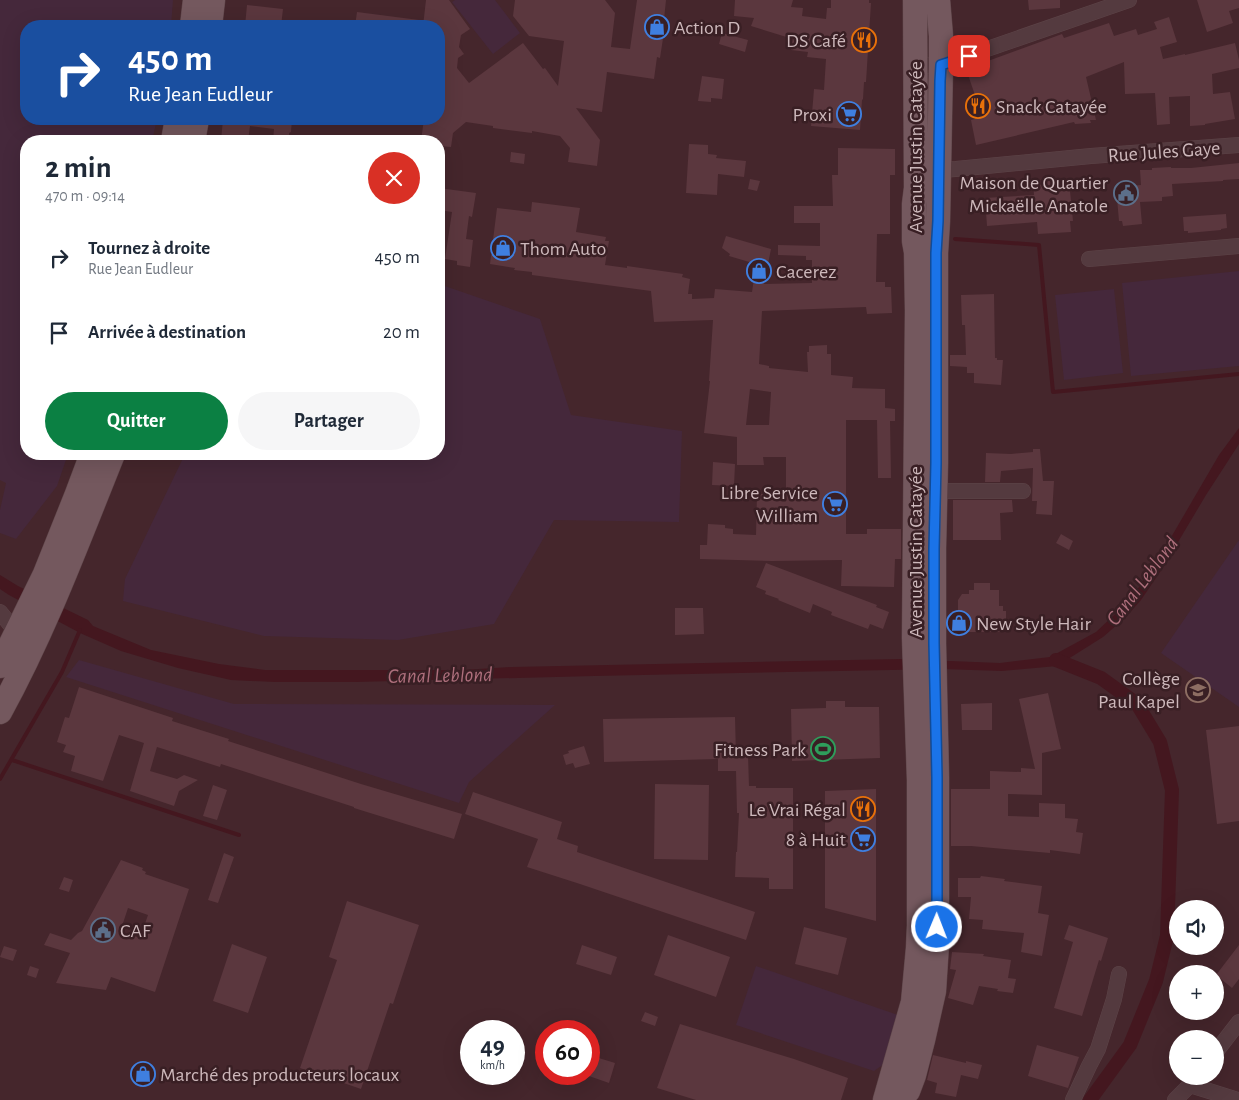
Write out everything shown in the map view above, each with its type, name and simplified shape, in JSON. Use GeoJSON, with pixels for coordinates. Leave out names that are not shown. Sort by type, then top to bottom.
{"type":"FeatureCollection","features":[{"type":"Feature","properties":{"kind":"main road"},"geometry":{"type":"LineString","coordinates":[[193,20],[195,0]]}},
{"type":"Feature","properties":{"kind":"main road"},"geometry":{"type":"LineString","coordinates":[[211,20],[214,0]]}},
{"type":"Feature","properties":{"kind":"main road","name":"Avenue Justin Catayée"},"geometry":{"type":"LineString","coordinates":[[885,1100],[913,1002],[918,948],[919,789],[924,643],[915,480],[917,312],[916,252],[914,241],[916,188],[915,0]]}},
{"type":"Feature","properties":{"kind":"main road","name":"Avenue Justin Catayée"},"geometry":{"type":"LineString","coordinates":[[924,643],[935,491],[936,253],[941,65],[938,0]]}},
{"type":"Feature","properties":{"kind":"main road"},"geometry":{"type":"LineString","coordinates":[[53,579],[77,494],[90,460]]}},
{"type":"Feature","properties":{"kind":"main road"},"geometry":{"type":"LineString","coordinates":[[0,712],[13,689],[36,615],[110,460]]}},
{"type":"Feature","properties":{"kind":"main road"},"geometry":{"type":"LineString","coordinates":[[0,666],[17,633],[36,615]]}},
{"type":"Feature","properties":{"kind":"main road","name":"Avenue Justin Catayée"},"geometry":{"type":"LineString","coordinates":[[898,1100],[908,1091],[914,1075],[934,991],[937,944],[937,777],[924,681]]}},
{"type":"Feature","properties":{"kind":"street"},"geometry":{"type":"LineString","coordinates":[[916,66],[941,65],[1129,0]]}},
{"type":"Feature","properties":{"kind":"street","name":"Rue Jules Gaye"},"geometry":{"type":"LineString","coordinates":[[939,170],[1239,145]]}},
{"type":"Feature","properties":{"kind":"street"},"geometry":{"type":"LineString","coordinates":[[1089,259],[1239,246]]}},
{"type":"Feature","properties":{"kind":"street"},"geometry":{"type":"LineString","coordinates":[[935,491],[1023,491]]}},
{"type":"Feature","properties":{"kind":"street"},"geometry":{"type":"LineString","coordinates":[[0,612],[17,633]]}},
{"type":"Feature","properties":{"kind":"street"},"geometry":{"type":"LineString","coordinates":[[1073,1100],[1098,1049],[1114,998],[1118,974]]}},
{"type":"Feature","properties":{"kind":"street"},"geometry":{"type":"LineString","coordinates":[[1224,1041],[1239,1022]]}},
{"type":"Feature","properties":{"kind":"street"},"geometry":{"type":"LineString","coordinates":[[1175,1100],[1190,1085]]}},
{"type":"Feature","properties":{"kind":"street"},"geometry":{"type":"LineString","coordinates":[[1203,1085],[1238,1100]]}},
{"type":"Feature","properties":{"kind":"shaded area"},"geometry":{"type":"Polygon","coordinates":[[[0,0],[173,0],[171,20],[20,20],[20,125],[156,125],[153,135],[20,135],[20,460],[66,460],[57,486],[16,539],[0,533],[0,510],[6,483],[0,480],[0,0]]]}},
{"type":"Feature","properties":{"kind":"shaded area"},"geometry":{"type":"Polygon","coordinates":[[[455,0],[495,0],[520,33],[493,54],[452,2],[455,0]]]}},
{"type":"Feature","properties":{"kind":"shaded area"},"geometry":{"type":"Polygon","coordinates":[[[1239,271],[1239,366],[1131,376],[1122,283],[1239,271]]]}},
{"type":"Feature","properties":{"kind":"shaded area"},"geometry":{"type":"Polygon","coordinates":[[[445,286],[540,319],[571,415],[682,431],[679,522],[554,520],[494,624],[398,640],[264,636],[123,601],[125,579],[182,460],[445,460],[445,286]]]}},
{"type":"Feature","properties":{"kind":"shaded area"},"geometry":{"type":"Polygon","coordinates":[[[1114,289],[1123,373],[1064,380],[1055,295],[1114,289]]]}},
{"type":"Feature","properties":{"kind":"shaded area"},"geometry":{"type":"Polygon","coordinates":[[[1239,540],[1239,707],[1161,653],[1239,540]]]}},
{"type":"Feature","properties":{"kind":"shaded area"},"geometry":{"type":"Polygon","coordinates":[[[79,660],[234,704],[555,705],[469,782],[459,803],[66,677],[79,660]]]}},
{"type":"Feature","properties":{"kind":"shaded area"},"geometry":{"type":"Polygon","coordinates":[[[756,966],[898,1015],[884,1064],[874,1071],[736,1025],[756,966]]]}},
{"type":"Feature","properties":{"kind":"water","name":"Canal Leblond"},"geometry":{"type":"Polygon","coordinates":[[[1239,428],[1239,444],[1141,600],[1125,618],[1103,637],[1057,666],[1002,671],[942,669],[356,682],[231,680],[178,668],[121,651],[80,633],[0,589],[0,575],[18,586],[88,620],[93,626],[151,650],[219,664],[265,670],[463,670],[512,667],[900,659],[1000,663],[1050,657],[1096,632],[1131,599],[1166,546],[1219,455],[1239,428]]]}},
{"type":"Feature","properties":{"kind":"building"},"geometry":{"type":"Polygon","coordinates":[[[426,0],[449,0],[470,29],[461,35],[459,47],[464,54],[458,58],[457,68],[469,83],[523,43],[558,86],[564,41],[529,36],[513,16],[515,0],[605,0],[615,13],[611,47],[630,49],[637,0],[666,0],[664,19],[666,19],[660,58],[657,57],[654,79],[607,72],[602,112],[576,108],[600,140],[597,166],[568,162],[570,148],[560,136],[532,131],[532,133],[493,128],[493,126],[466,122],[453,133],[451,147],[445,146],[445,135],[422,135],[423,125],[445,125],[445,20],[424,20],[426,0]]]}},
{"type":"Feature","properties":{"kind":"building"},"geometry":{"type":"Polygon","coordinates":[[[735,0],[793,0],[791,7],[803,8],[802,16],[826,19],[827,8],[831,8],[831,0],[869,0],[869,3],[871,3],[866,82],[864,82],[860,130],[811,126],[814,89],[824,90],[826,59],[807,57],[808,52],[791,50],[793,39],[751,26],[754,18],[734,16],[735,0]]]}},
{"type":"Feature","properties":{"kind":"building"},"geometry":{"type":"Polygon","coordinates":[[[1028,0],[1060,0],[1060,8],[1029,10],[1028,0]]]}},
{"type":"Feature","properties":{"kind":"building"},"geometry":{"type":"Polygon","coordinates":[[[1197,0],[1239,0],[1239,8],[1229,11],[1233,23],[1207,32],[1197,0]]]}},
{"type":"Feature","properties":{"kind":"building"},"geometry":{"type":"Polygon","coordinates":[[[247,5],[283,9],[282,20],[246,20],[247,5]]]}},
{"type":"Feature","properties":{"kind":"building"},"geometry":{"type":"Polygon","coordinates":[[[357,12],[419,20],[356,20],[357,12]]]}},
{"type":"Feature","properties":{"kind":"building"},"geometry":{"type":"Polygon","coordinates":[[[1169,17],[1177,42],[1160,47],[1163,59],[1235,43],[1239,68],[1212,74],[1213,94],[1230,92],[1235,119],[1190,126],[1190,96],[1169,97],[1170,124],[1157,125],[1155,93],[1125,94],[1124,62],[1086,77],[1096,120],[1090,120],[1091,123],[1075,124],[1074,122],[976,145],[971,120],[978,118],[972,102],[977,101],[966,69],[1062,34],[1064,38],[1109,23],[1114,36],[1136,29],[1138,35],[1157,29],[1154,22],[1169,17]]]}},
{"type":"Feature","properties":{"kind":"building"},"geometry":{"type":"Polygon","coordinates":[[[722,33],[748,40],[745,52],[719,44],[722,33]]]}},
{"type":"Feature","properties":{"kind":"building"},"geometry":{"type":"Polygon","coordinates":[[[702,76],[724,79],[722,99],[711,98],[711,102],[698,101],[702,76]]]}},
{"type":"Feature","properties":{"kind":"building"},"geometry":{"type":"Polygon","coordinates":[[[222,125],[292,125],[289,135],[274,135],[274,129],[250,126],[249,135],[222,135],[222,125]]]}},
{"type":"Feature","properties":{"kind":"building"},"geometry":{"type":"Polygon","coordinates":[[[689,144],[708,145],[708,154],[717,155],[716,158],[746,161],[744,177],[718,174],[717,195],[686,193],[689,144]]]}},
{"type":"Feature","properties":{"kind":"building"},"geometry":{"type":"Polygon","coordinates":[[[838,148],[895,149],[895,175],[890,175],[890,234],[877,234],[876,282],[885,282],[885,287],[891,287],[892,313],[867,314],[866,307],[762,311],[759,364],[769,366],[769,368],[808,372],[807,352],[809,352],[809,346],[827,345],[827,354],[831,354],[831,375],[853,377],[852,388],[885,389],[885,408],[895,409],[895,421],[890,421],[891,478],[878,478],[877,420],[846,420],[846,534],[867,534],[867,529],[901,529],[901,559],[895,559],[894,587],[841,586],[842,560],[700,559],[700,545],[707,545],[708,524],[725,525],[725,528],[733,529],[733,534],[756,535],[757,494],[786,494],[786,457],[763,457],[764,465],[737,465],[737,437],[704,433],[710,381],[713,320],[654,322],[651,291],[532,275],[532,272],[490,264],[497,208],[531,212],[532,202],[580,208],[576,232],[606,237],[605,241],[609,241],[605,265],[627,268],[627,266],[683,274],[682,277],[690,279],[688,294],[692,294],[692,299],[714,298],[715,289],[752,292],[756,264],[729,256],[730,254],[722,248],[726,236],[771,249],[764,284],[812,283],[812,260],[806,260],[806,256],[778,255],[778,245],[820,246],[820,223],[794,223],[794,206],[833,206],[832,175],[838,175],[838,148]],[[750,389],[746,425],[769,425],[771,392],[750,389]]]}},
{"type":"Feature","properties":{"kind":"building"},"geometry":{"type":"Polygon","coordinates":[[[511,152],[525,154],[524,164],[510,162],[511,152]]]}},
{"type":"Feature","properties":{"kind":"building"},"geometry":{"type":"Polygon","coordinates":[[[1239,163],[1239,179],[1172,184],[1173,196],[1162,197],[1162,201],[1140,202],[1142,224],[1123,226],[1122,221],[1119,221],[1116,187],[1141,185],[1140,170],[1171,167],[1191,168],[1239,163]]]}},
{"type":"Feature","properties":{"kind":"building"},"geometry":{"type":"Polygon","coordinates":[[[750,179],[760,181],[757,191],[748,189],[750,179]]]}},
{"type":"Feature","properties":{"kind":"building"},"geometry":{"type":"Polygon","coordinates":[[[1068,180],[1073,221],[1070,221],[1071,232],[1038,234],[1037,222],[987,226],[985,198],[1034,195],[1033,182],[1068,180]]]}},
{"type":"Feature","properties":{"kind":"building"},"geometry":{"type":"Polygon","coordinates":[[[445,189],[476,193],[472,217],[469,216],[466,239],[473,240],[470,267],[457,265],[457,261],[445,259],[452,212],[445,211],[445,189]]]}},
{"type":"Feature","properties":{"kind":"building"},"geometry":{"type":"Polygon","coordinates":[[[1226,214],[1227,228],[1188,233],[1188,231],[1184,231],[1183,217],[1226,214]]]}},
{"type":"Feature","properties":{"kind":"building"},"geometry":{"type":"Polygon","coordinates":[[[994,294],[995,358],[1003,360],[1001,385],[974,383],[974,373],[967,373],[967,367],[950,366],[950,355],[966,355],[961,295],[994,294]]]}},
{"type":"Feature","properties":{"kind":"building"},"geometry":{"type":"Polygon","coordinates":[[[1033,449],[1040,449],[1043,481],[1054,481],[1052,515],[1036,514],[1037,501],[1032,501],[1033,468],[1001,471],[1000,482],[985,482],[986,453],[1011,454],[1033,452],[1033,449]]]}},
{"type":"Feature","properties":{"kind":"building"},"geometry":{"type":"Polygon","coordinates":[[[713,462],[735,464],[734,486],[712,485],[713,462]]]}},
{"type":"Feature","properties":{"kind":"building"},"geometry":{"type":"Polygon","coordinates":[[[953,500],[1012,500],[1013,512],[1000,513],[1001,540],[953,540],[953,500]]]}},
{"type":"Feature","properties":{"kind":"building"},"geometry":{"type":"Polygon","coordinates":[[[1061,534],[1073,541],[1069,550],[1056,543],[1061,534]]]}},
{"type":"Feature","properties":{"kind":"building"},"geometry":{"type":"Polygon","coordinates":[[[766,563],[877,605],[876,607],[889,612],[883,629],[870,624],[868,629],[831,615],[832,612],[813,604],[810,613],[765,594],[766,591],[756,587],[766,563]]]}},
{"type":"Feature","properties":{"kind":"building"},"geometry":{"type":"Polygon","coordinates":[[[974,583],[990,583],[990,590],[999,590],[999,606],[1003,606],[1003,611],[1006,611],[1006,632],[952,632],[952,611],[958,611],[958,600],[962,594],[969,594],[969,590],[974,590],[974,583]]]}},
{"type":"Feature","properties":{"kind":"building"},"geometry":{"type":"Polygon","coordinates":[[[675,608],[703,608],[704,634],[675,635],[675,608]]]}},
{"type":"Feature","properties":{"kind":"building"},"geometry":{"type":"Polygon","coordinates":[[[79,687],[173,718],[172,721],[229,739],[228,741],[462,814],[454,839],[221,764],[220,767],[157,747],[150,771],[177,779],[184,775],[198,780],[179,791],[174,806],[130,791],[144,743],[119,735],[103,781],[71,771],[75,756],[63,752],[66,745],[57,742],[65,717],[69,718],[79,687]]]}},
{"type":"Feature","properties":{"kind":"building"},"geometry":{"type":"Polygon","coordinates":[[[1048,693],[1061,749],[1042,753],[1042,795],[1008,794],[1008,816],[1039,817],[1039,803],[1065,804],[1065,818],[1078,819],[1076,832],[1083,833],[1080,854],[1050,850],[1050,853],[951,846],[951,789],[990,789],[990,771],[1021,772],[1021,768],[1035,769],[1019,699],[1048,693]]]}},
{"type":"Feature","properties":{"kind":"building"},"geometry":{"type":"Polygon","coordinates":[[[826,701],[845,701],[845,707],[879,707],[880,758],[792,761],[791,709],[826,708],[826,701]]]}},
{"type":"Feature","properties":{"kind":"building"},"geometry":{"type":"Polygon","coordinates":[[[992,703],[992,730],[962,730],[961,704],[992,703]]]}},
{"type":"Feature","properties":{"kind":"building"},"geometry":{"type":"Polygon","coordinates":[[[735,717],[736,755],[748,755],[749,786],[756,786],[756,788],[793,788],[793,889],[769,889],[769,878],[735,877],[739,813],[737,813],[736,771],[718,771],[718,759],[604,762],[603,719],[735,717]]]}},
{"type":"Feature","properties":{"kind":"building"},"geometry":{"type":"Polygon","coordinates":[[[1239,726],[1239,821],[1217,824],[1206,730],[1239,726]]]}},
{"type":"Feature","properties":{"kind":"building"},"geometry":{"type":"Polygon","coordinates":[[[584,746],[590,764],[575,768],[573,763],[566,765],[563,755],[569,753],[568,751],[584,746]]]}},
{"type":"Feature","properties":{"kind":"building"},"geometry":{"type":"Polygon","coordinates":[[[655,784],[709,785],[708,860],[654,859],[655,784]]]}},
{"type":"Feature","properties":{"kind":"building"},"geometry":{"type":"Polygon","coordinates":[[[213,785],[227,790],[217,820],[203,816],[213,785]]]}},
{"type":"Feature","properties":{"kind":"building"},"geometry":{"type":"Polygon","coordinates":[[[876,789],[876,921],[825,908],[825,791],[876,789]]]}},
{"type":"Feature","properties":{"kind":"building"},"geometry":{"type":"Polygon","coordinates":[[[473,792],[562,822],[557,839],[578,846],[577,852],[755,912],[746,940],[527,867],[538,839],[465,814],[473,792]]]}},
{"type":"Feature","properties":{"kind":"building"},"geometry":{"type":"Polygon","coordinates":[[[224,853],[234,857],[218,903],[208,900],[224,853]]]}},
{"type":"Feature","properties":{"kind":"building"},"geometry":{"type":"Polygon","coordinates":[[[121,860],[143,868],[142,870],[146,872],[145,874],[189,889],[155,992],[111,977],[106,990],[56,983],[70,953],[44,945],[50,933],[71,940],[82,931],[121,860]],[[128,908],[120,932],[140,938],[148,915],[128,908]]]}},
{"type":"Feature","properties":{"kind":"building"},"geometry":{"type":"Polygon","coordinates":[[[981,876],[1042,886],[1038,913],[1049,915],[1042,956],[1021,952],[1024,933],[982,929],[983,920],[969,919],[971,897],[958,897],[958,878],[980,878],[981,876]]]}},
{"type":"Feature","properties":{"kind":"building"},"geometry":{"type":"Polygon","coordinates":[[[64,877],[73,880],[69,892],[59,889],[64,877]]]}},
{"type":"Feature","properties":{"kind":"building"},"geometry":{"type":"Polygon","coordinates":[[[347,901],[419,925],[393,1004],[390,1003],[361,1089],[300,1068],[337,960],[329,957],[347,901]]]}},
{"type":"Feature","properties":{"kind":"building"},"geometry":{"type":"Polygon","coordinates":[[[1069,925],[1108,938],[1101,961],[1099,960],[1082,1016],[1054,1008],[1073,942],[1064,939],[1069,925]]]}},
{"type":"Feature","properties":{"kind":"building"},"geometry":{"type":"Polygon","coordinates":[[[804,927],[847,938],[838,975],[795,964],[804,927]]]}},
{"type":"Feature","properties":{"kind":"building"},"geometry":{"type":"Polygon","coordinates":[[[668,935],[730,957],[716,997],[654,975],[668,935]]]}},
{"type":"Feature","properties":{"kind":"building"},"geometry":{"type":"Polygon","coordinates":[[[232,944],[267,957],[248,1013],[213,1001],[232,944]]]}},
{"type":"Feature","properties":{"kind":"building"},"geometry":{"type":"Polygon","coordinates":[[[582,945],[617,957],[611,975],[576,964],[582,945]]]}},
{"type":"Feature","properties":{"kind":"building"},"geometry":{"type":"Polygon","coordinates":[[[1239,945],[1239,979],[1232,988],[1224,982],[1224,965],[1239,945]]]}},
{"type":"Feature","properties":{"kind":"building"},"geometry":{"type":"Polygon","coordinates":[[[4,946],[17,950],[13,961],[0,957],[4,946]]]}},
{"type":"Feature","properties":{"kind":"building"},"geometry":{"type":"Polygon","coordinates":[[[952,952],[984,954],[983,956],[1011,960],[1008,978],[1016,979],[1013,993],[979,986],[973,1005],[948,998],[956,970],[950,969],[952,952]]]}},
{"type":"Feature","properties":{"kind":"building"},"geometry":{"type":"Polygon","coordinates":[[[30,966],[39,969],[36,978],[27,975],[30,966]]]}},
{"type":"Feature","properties":{"kind":"building"},"geometry":{"type":"Polygon","coordinates":[[[645,1012],[658,1017],[655,1026],[641,1021],[645,1012]]]}},
{"type":"Feature","properties":{"kind":"building"},"geometry":{"type":"Polygon","coordinates":[[[680,1024],[794,1059],[848,1078],[841,1100],[696,1100],[657,1088],[680,1024]]]}},
{"type":"Feature","properties":{"kind":"building"},"geometry":{"type":"Polygon","coordinates":[[[1037,1045],[1079,1057],[1068,1088],[1028,1076],[1037,1045]]]}},
{"type":"Feature","properties":{"kind":"building"},"geometry":{"type":"Polygon","coordinates":[[[933,1055],[982,1065],[978,1079],[961,1075],[956,1097],[935,1093],[937,1083],[927,1080],[933,1055]]]}},
{"type":"Feature","properties":{"kind":"building"},"geometry":{"type":"Polygon","coordinates":[[[600,1058],[615,1063],[609,1083],[600,1080],[600,1058]]]}},
{"type":"Feature","properties":{"kind":"waterway"},"geometry":{"type":"LineString","coordinates":[[955,239],[1039,245],[1053,392],[1239,374]]}},
{"type":"Feature","properties":{"kind":"waterway"},"geometry":{"type":"LineString","coordinates":[[0,779],[62,672],[80,630]]}},
{"type":"Feature","properties":{"kind":"waterway"},"geometry":{"type":"LineString","coordinates":[[1056,660],[1101,678],[1137,704],[1160,742],[1172,790],[1167,936],[1156,981],[1130,1045],[1090,1100]]}},
{"type":"Feature","properties":{"kind":"waterway"},"geometry":{"type":"LineString","coordinates":[[12,760],[239,835]]}},
{"type":"Feature","properties":{"kind":"place","name":"Action D"},"geometry":{"type":"Point","coordinates":[657,27]}},
{"type":"Feature","properties":{"kind":"place","name":"DS Café"},"geometry":{"type":"Point","coordinates":[864,40]}},
{"type":"Feature","properties":{"kind":"place","name":"Snack Catayée"},"geometry":{"type":"Point","coordinates":[978,106]}},
{"type":"Feature","properties":{"kind":"place","name":"Proxi"},"geometry":{"type":"Point","coordinates":[849,114]}},
{"type":"Feature","properties":{"kind":"place","name":"Maison de Quartier Mickaëlle Anatole"},"geometry":{"type":"Point","coordinates":[1126,193]}},
{"type":"Feature","properties":{"kind":"place","name":"Thom Auto"},"geometry":{"type":"Point","coordinates":[503,248]}},
{"type":"Feature","properties":{"kind":"place","name":"Cacerez"},"geometry":{"type":"Point","coordinates":[759,271]}},
{"type":"Feature","properties":{"kind":"place","name":"Libre Service William"},"geometry":{"type":"Point","coordinates":[835,504]}},
{"type":"Feature","properties":{"kind":"place","name":"New Style Hair"},"geometry":{"type":"Point","coordinates":[959,623]}},
{"type":"Feature","properties":{"kind":"place","name":"Collège Paul Kapel"},"geometry":{"type":"Point","coordinates":[1198,690]}},
{"type":"Feature","properties":{"kind":"place","name":"Fitness Park"},"geometry":{"type":"Point","coordinates":[823,749]}},
{"type":"Feature","properties":{"kind":"place","name":"Le Vrai Régal"},"geometry":{"type":"Point","coordinates":[863,809]}},
{"type":"Feature","properties":{"kind":"place","name":"8 à Huit"},"geometry":{"type":"Point","coordinates":[863,839]}},
{"type":"Feature","properties":{"kind":"place","name":"CAF"},"geometry":{"type":"Point","coordinates":[103,930]}},
{"type":"Feature","properties":{"kind":"place","name":"Marché des producteurs locaux"},"geometry":{"type":"Point","coordinates":[143,1074]}},
{"type":"Feature","properties":{"kind":"route"},"geometry":{"type":"LineString","coordinates":[[937,927],[938,844],[934,681],[934,549],[936,253],[940,81],[941,65],[969,56]]}}]}
